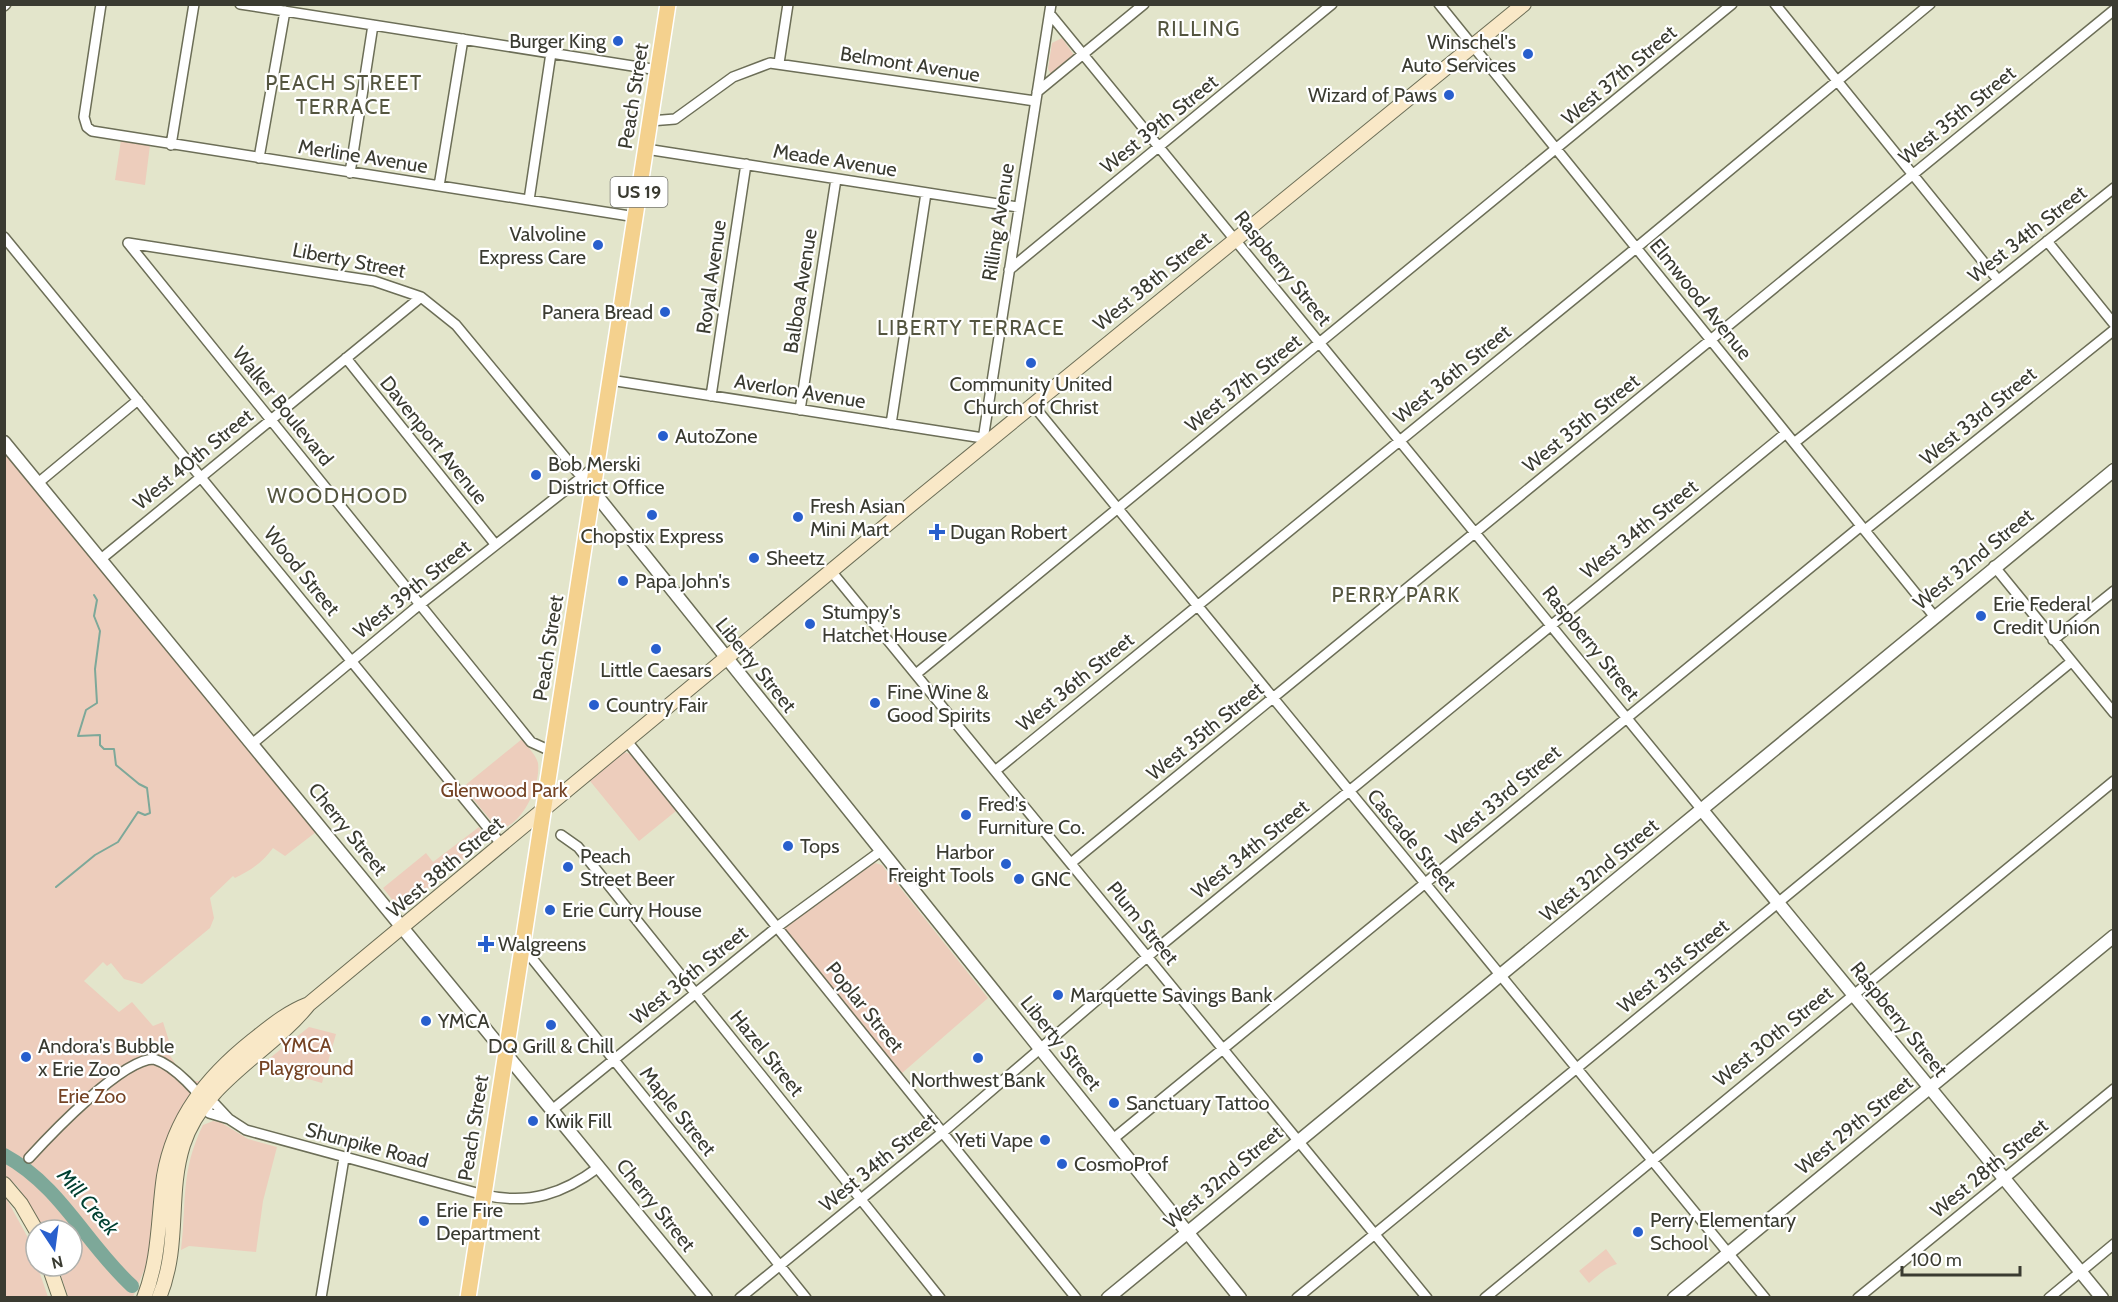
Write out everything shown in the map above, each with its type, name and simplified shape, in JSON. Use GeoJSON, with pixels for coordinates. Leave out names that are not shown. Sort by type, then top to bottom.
{"type":"FeatureCollection","features":[{"type":"Feature","properties":{"kind":"main road","name":"Peach Street"},"geometry":{"type":"LineString","coordinates":[[468,1298],[669,4]]}},
{"type":"Feature","properties":{"kind":"main road","name":"West 38th Street"},"geometry":{"type":"LineString","coordinates":[[147,1292],[157,1251],[169,1154],[202,1098],[294,1023],[309,1004],[544,811],[983,442],[1033,405],[1524,4]]}},
{"type":"Feature","properties":{"kind":"main road","name":"West 38th Street"},"geometry":{"type":"LineString","coordinates":[[159,1298],[172,1254],[179,1160],[190,1117]]}},
{"type":"Feature","properties":{"kind":"main road"},"geometry":{"type":"LineString","coordinates":[[4,1184],[21,1204],[29,1218]]}},
{"type":"Feature","properties":{"kind":"main road"},"geometry":{"type":"LineString","coordinates":[[53,1278],[60,1298]]}},
{"type":"Feature","properties":{"kind":"main road"},"geometry":{"type":"LineString","coordinates":[[140,1298],[147,1292]]}},
{"type":"Feature","properties":{"kind":"street","name":"Merline Avenue"},"geometry":{"type":"LineString","coordinates":[[101,4],[84,117],[87,127],[101,134],[636,217]]}},
{"type":"Feature","properties":{"kind":"street"},"geometry":{"type":"LineString","coordinates":[[171,145],[194,4]]}},
{"type":"Feature","properties":{"kind":"street"},"geometry":{"type":"LineString","coordinates":[[240,4],[658,70]]}},
{"type":"Feature","properties":{"kind":"street"},"geometry":{"type":"LineString","coordinates":[[650,122],[675,119],[733,77],[770,63],[779,63],[788,4]]}},
{"type":"Feature","properties":{"kind":"street"},"geometry":{"type":"LineString","coordinates":[[1036,97],[1082,55],[1144,4]]}},
{"type":"Feature","properties":{"kind":"street","name":"West 39th Street"},"geometry":{"type":"LineString","coordinates":[[1009,270],[1332,4]]}},
{"type":"Feature","properties":{"kind":"street","name":"Elmwood Avenue"},"geometry":{"type":"LineString","coordinates":[[1439,4],[1934,616]]}},
{"type":"Feature","properties":{"kind":"street","name":"West 37th Street"},"geometry":{"type":"LineString","coordinates":[[916,674],[1732,4]]}},
{"type":"Feature","properties":{"kind":"street"},"geometry":{"type":"LineString","coordinates":[[1775,4],[1998,280]]}},
{"type":"Feature","properties":{"kind":"street","name":"West 36th Street"},"geometry":{"type":"LineString","coordinates":[[995,771],[1636,248],[1930,4]]}},
{"type":"Feature","properties":{"kind":"street","name":"Raspberry Street"},"geometry":{"type":"LineString","coordinates":[[1051,9],[1082,55],[2102,1298]]}},
{"type":"Feature","properties":{"kind":"street","name":"Rilling Avenue"},"geometry":{"type":"LineString","coordinates":[[983,442],[1018,207],[1051,9]]}},
{"type":"Feature","properties":{"kind":"street","name":"West 35th Street"},"geometry":{"type":"LineString","coordinates":[[1071,863],[2114,10]]}},
{"type":"Feature","properties":{"kind":"street"},"geometry":{"type":"LineString","coordinates":[[259,158],[285,12]]}},
{"type":"Feature","properties":{"kind":"street"},"geometry":{"type":"LineString","coordinates":[[350,172],[373,25]]}},
{"type":"Feature","properties":{"kind":"street"},"geometry":{"type":"LineString","coordinates":[[439,186],[463,39]]}},
{"type":"Feature","properties":{"kind":"street"},"geometry":{"type":"LineString","coordinates":[[528,200],[551,53]]}},
{"type":"Feature","properties":{"kind":"street","name":"Belmont Avenue"},"geometry":{"type":"LineString","coordinates":[[779,63],[1036,97]]}},
{"type":"Feature","properties":{"kind":"street","name":"Meade Avenue"},"geometry":{"type":"LineString","coordinates":[[646,148],[1018,207]]}},
{"type":"Feature","properties":{"kind":"street","name":"Royal Avenue"},"geometry":{"type":"LineString","coordinates":[[711,396],[746,164]]}},
{"type":"Feature","properties":{"kind":"street","name":"Balboa Avenue"},"geometry":{"type":"LineString","coordinates":[[800,410],[836,179]]}},
{"type":"Feature","properties":{"kind":"street","name":"West 34th Street"},"geometry":{"type":"LineString","coordinates":[[1794,443],[2114,188]]}},
{"type":"Feature","properties":{"kind":"street"},"geometry":{"type":"LineString","coordinates":[[891,424],[926,193]]}},
{"type":"Feature","properties":{"kind":"street","name":"Wood Street"},"geometry":{"type":"LineString","coordinates":[[4,237],[502,845]]}},
{"type":"Feature","properties":{"kind":"street"},"geometry":{"type":"LineString","coordinates":[[2047,241],[2114,324]]}},
{"type":"Feature","properties":{"kind":"street","name":"Liberty Street"},"geometry":{"type":"LineString","coordinates":[[128,243],[374,281],[421,297],[456,325],[1240,1298]]}},
{"type":"Feature","properties":{"kind":"street","name":"Walker Boulevard"},"geometry":{"type":"LineString","coordinates":[[128,243],[531,742],[553,752]]}},
{"type":"Feature","properties":{"kind":"street","name":"West 40th Street"},"geometry":{"type":"LineString","coordinates":[[100,558],[421,297]]}},
{"type":"Feature","properties":{"kind":"street","name":"West 33rd Street"},"geometry":{"type":"LineString","coordinates":[[1113,1139],[1626,717],[2114,330]]}},
{"type":"Feature","properties":{"kind":"street","name":"Davenport Avenue"},"geometry":{"type":"LineString","coordinates":[[346,358],[495,544]]}},
{"type":"Feature","properties":{"kind":"street","name":"Averlon Avenue"},"geometry":{"type":"LineString","coordinates":[[610,380],[891,424],[983,442]]}},
{"type":"Feature","properties":{"kind":"street"},"geometry":{"type":"LineString","coordinates":[[38,483],[138,400]]}},
{"type":"Feature","properties":{"kind":"street","name":"Cascade Street"},"geometry":{"type":"LineString","coordinates":[[1033,405],[1765,1298]]}},
{"type":"Feature","properties":{"kind":"street","name":"West 34th Street"},"geometry":{"type":"LineString","coordinates":[[740,1298],[943,1132],[1148,957],[1786,433]]}},
{"type":"Feature","properties":{"kind":"street","name":"Cherry Street"},"geometry":{"type":"LineString","coordinates":[[4,442],[706,1298]]}},
{"type":"Feature","properties":{"kind":"street","name":"West 39th Street"},"geometry":{"type":"LineString","coordinates":[[252,744],[495,544],[597,465]]}},
{"type":"Feature","properties":{"kind":"street","name":"West 32nd Street"},"geometry":{"type":"LineString","coordinates":[[1108,1298],[1702,810],[1994,566],[2114,470]]}},
{"type":"Feature","properties":{"kind":"street"},"geometry":{"type":"LineString","coordinates":[[1994,566],[2113,711]]}},
{"type":"Feature","properties":{"kind":"street","name":"Plum Street"},"geometry":{"type":"LineString","coordinates":[[831,571],[1427,1298]]}},
{"type":"Feature","properties":{"kind":"street"},"geometry":{"type":"LineString","coordinates":[[2053,640],[2114,591]]}},
{"type":"Feature","properties":{"kind":"street","name":"West 31st Street"},"geometry":{"type":"LineString","coordinates":[[1297,1298],[2071,662]]}},
{"type":"Feature","properties":{"kind":"street","name":"Poplar Street"},"geometry":{"type":"LineString","coordinates":[[626,740],[1076,1298]]}},
{"type":"Feature","properties":{"kind":"street","name":"West 30th Street"},"geometry":{"type":"LineString","coordinates":[[1485,1298],[2114,782]]}},
{"type":"Feature","properties":{"kind":"street","name":"Hazel Street"},"geometry":{"type":"LineString","coordinates":[[561,836],[578,847],[940,1298]]}},
{"type":"Feature","properties":{"kind":"street","name":"West 36th Street"},"geometry":{"type":"LineString","coordinates":[[552,1110],[777,927],[881,851]]}},
{"type":"Feature","properties":{"kind":"street","name":"West 29th Street"},"geometry":{"type":"LineString","coordinates":[[1674,1298],[2114,936]]}},
{"type":"Feature","properties":{"kind":"street","name":"Maple Street"},"geometry":{"type":"LineString","coordinates":[[522,946],[806,1298]]}},
{"type":"Feature","properties":{"kind":"street","name":"Shunpike Road"},"geometry":{"type":"LineString","coordinates":[[29,1158],[59,1127],[109,1083],[133,1065],[154,1059],[169,1067],[202,1098],[215,1104],[229,1119],[249,1132],[484,1196],[515,1200],[544,1197],[573,1185],[599,1167]]}},
{"type":"Feature","properties":{"kind":"street","name":"West 28th Street"},"geometry":{"type":"LineString","coordinates":[[1858,1298],[2114,1089]]}},
{"type":"Feature","properties":{"kind":"street"},"geometry":{"type":"LineString","coordinates":[[321,1298],[344,1158]]}},
{"type":"Feature","properties":{"kind":"street"},"geometry":{"type":"LineString","coordinates":[[2049,1298],[2114,1244]]}},
{"type":"Feature","properties":{"kind":"green space"},"geometry":{"type":"Polygon","coordinates":[[[1062,38],[1074,55],[1051,74],[1048,69],[1052,43],[1062,38]]]}},
{"type":"Feature","properties":{"kind":"green space"},"geometry":{"type":"Polygon","coordinates":[[[121,140],[150,145],[145,185],[115,180],[121,140]]]}},
{"type":"Feature","properties":{"kind":"green space","name":"Erie Zoo"},"geometry":{"type":"Polygon","coordinates":[[[4,452],[316,832],[285,856],[273,848],[251,869],[235,878],[233,876],[210,898],[214,918],[210,928],[142,984],[124,979],[111,963],[107,966],[103,962],[84,981],[119,1012],[132,1002],[153,1026],[163,1022],[169,1041],[164,1046],[178,1068],[192,1081],[201,1081],[156,1215],[145,1268],[133,1297],[68,1297],[62,1278],[84,1278],[84,1218],[37,1218],[18,1187],[5,1175],[4,452]]]}},
{"type":"Feature","properties":{"kind":"green space","name":"Glenwood Park"},"geometry":{"type":"Polygon","coordinates":[[[522,739],[538,763],[536,782],[522,813],[515,821],[498,829],[463,787],[522,739]]]}},
{"type":"Feature","properties":{"kind":"green space"},"geometry":{"type":"Polygon","coordinates":[[[624,752],[630,754],[676,811],[639,841],[590,781],[624,752]]]}},
{"type":"Feature","properties":{"kind":"green space"},"geometry":{"type":"Polygon","coordinates":[[[479,827],[486,838],[485,841],[405,907],[398,907],[383,888],[426,853],[433,862],[479,827]]]}},
{"type":"Feature","properties":{"kind":"green space"},"geometry":{"type":"Polygon","coordinates":[[[875,863],[882,865],[988,998],[901,1074],[785,929],[789,921],[875,863]]]}},
{"type":"Feature","properties":{"kind":"green space","name":"YMCA Playground"},"geometry":{"type":"Polygon","coordinates":[[[309,1027],[336,1034],[322,1083],[261,1065],[309,1027]]]}},
{"type":"Feature","properties":{"kind":"green space"},"geometry":{"type":"Polygon","coordinates":[[[213,1121],[220,1122],[248,1139],[277,1147],[263,1201],[256,1252],[189,1246],[181,1250],[186,1187],[191,1158],[203,1125],[213,1121]]]}},
{"type":"Feature","properties":{"kind":"green space"},"geometry":{"type":"Polygon","coordinates":[[[5,1196],[24,1231],[24,1278],[41,1278],[48,1297],[5,1297],[5,1196]]]}},
{"type":"Feature","properties":{"kind":"green space"},"geometry":{"type":"Polygon","coordinates":[[[1606,1249],[1617,1264],[1606,1269],[1589,1283],[1579,1271],[1606,1249]]]}},
{"type":"Feature","properties":{"kind":"waterway"},"geometry":{"type":"LineString","coordinates":[[56,887],[95,855],[118,842],[138,812],[145,815],[150,813],[147,788],[116,765],[114,749],[104,749],[100,745],[100,735],[78,736],[86,710],[97,703],[95,669],[100,631],[94,616],[97,600],[94,595]]}},
{"type":"Feature","properties":{"kind":"waterway","name":"Mill Creek"},"geometry":{"type":"LineString","coordinates":[[4,1155],[42,1183],[132,1286]]}},
{"type":"Feature","properties":{"kind":"place","name":"Burger King"},"geometry":{"type":"Point","coordinates":[618,41]}},
{"type":"Feature","properties":{"kind":"place","name":"Winschel's Auto Services"},"geometry":{"type":"Point","coordinates":[1528,54]}},
{"type":"Feature","properties":{"kind":"place","name":"Wizard of Paws"},"geometry":{"type":"Point","coordinates":[1449,95]}},
{"type":"Feature","properties":{"kind":"place","name":"Valvoline Express Care"},"geometry":{"type":"Point","coordinates":[598,245]}},
{"type":"Feature","properties":{"kind":"place","name":"Panera Bread"},"geometry":{"type":"Point","coordinates":[665,312]}},
{"type":"Feature","properties":{"kind":"place","name":"Community United Church of Christ"},"geometry":{"type":"Point","coordinates":[1031,363]}},
{"type":"Feature","properties":{"kind":"place","name":"AutoZone"},"geometry":{"type":"Point","coordinates":[663,436]}},
{"type":"Feature","properties":{"kind":"place","name":"Bob Merski District Office"},"geometry":{"type":"Point","coordinates":[536,475]}},
{"type":"Feature","properties":{"kind":"place","name":"Chopstix Express"},"geometry":{"type":"Point","coordinates":[652,515]}},
{"type":"Feature","properties":{"kind":"place","name":"Fresh Asian Mini Mart"},"geometry":{"type":"Point","coordinates":[798,517]}},
{"type":"Feature","properties":{"kind":"place","name":"Dugan Robert"},"geometry":{"type":"Point","coordinates":[937,532]}},
{"type":"Feature","properties":{"kind":"place","name":"Sheetz"},"geometry":{"type":"Point","coordinates":[754,558]}},
{"type":"Feature","properties":{"kind":"place","name":"Papa John's"},"geometry":{"type":"Point","coordinates":[623,581]}},
{"type":"Feature","properties":{"kind":"place","name":"Erie Federal Credit Union"},"geometry":{"type":"Point","coordinates":[1981,616]}},
{"type":"Feature","properties":{"kind":"place","name":"Stumpy's Hatchet House"},"geometry":{"type":"Point","coordinates":[810,624]}},
{"type":"Feature","properties":{"kind":"place","name":"Little Caesars"},"geometry":{"type":"Point","coordinates":[656,649]}},
{"type":"Feature","properties":{"kind":"place","name":"Fine Wine & Good Spirits"},"geometry":{"type":"Point","coordinates":[875,703]}},
{"type":"Feature","properties":{"kind":"place","name":"Country Fair"},"geometry":{"type":"Point","coordinates":[594,705]}},
{"type":"Feature","properties":{"kind":"place","name":"Fred's Furniture Co."},"geometry":{"type":"Point","coordinates":[966,815]}},
{"type":"Feature","properties":{"kind":"place","name":"Tops"},"geometry":{"type":"Point","coordinates":[788,846]}},
{"type":"Feature","properties":{"kind":"place","name":"Harbor Freight Tools"},"geometry":{"type":"Point","coordinates":[1006,864]}},
{"type":"Feature","properties":{"kind":"place","name":"Peach Street Beer"},"geometry":{"type":"Point","coordinates":[568,867]}},
{"type":"Feature","properties":{"kind":"place","name":"GNC"},"geometry":{"type":"Point","coordinates":[1019,879]}},
{"type":"Feature","properties":{"kind":"place","name":"Erie Curry House"},"geometry":{"type":"Point","coordinates":[550,910]}},
{"type":"Feature","properties":{"kind":"place","name":"Walgreens"},"geometry":{"type":"Point","coordinates":[486,944]}},
{"type":"Feature","properties":{"kind":"place","name":"Marquette Savings Bank"},"geometry":{"type":"Point","coordinates":[1058,995]}},
{"type":"Feature","properties":{"kind":"place","name":"YMCA"},"geometry":{"type":"Point","coordinates":[426,1021]}},
{"type":"Feature","properties":{"kind":"place","name":"DQ Grill & Chill"},"geometry":{"type":"Point","coordinates":[551,1025]}},
{"type":"Feature","properties":{"kind":"place","name":"Andora's Bubble x Erie Zoo"},"geometry":{"type":"Point","coordinates":[26,1057]}},
{"type":"Feature","properties":{"kind":"place","name":"Northwest Bank"},"geometry":{"type":"Point","coordinates":[978,1058]}},
{"type":"Feature","properties":{"kind":"place","name":"Sanctuary Tattoo"},"geometry":{"type":"Point","coordinates":[1114,1103]}},
{"type":"Feature","properties":{"kind":"place","name":"Kwik Fill"},"geometry":{"type":"Point","coordinates":[533,1121]}},
{"type":"Feature","properties":{"kind":"place","name":"Yeti Vape"},"geometry":{"type":"Point","coordinates":[1045,1140]}},
{"type":"Feature","properties":{"kind":"place","name":"CosmoProf"},"geometry":{"type":"Point","coordinates":[1062,1164]}},
{"type":"Feature","properties":{"kind":"place","name":"Erie Fire Department"},"geometry":{"type":"Point","coordinates":[424,1221]}},
{"type":"Feature","properties":{"kind":"place","name":"Perry Elementary School"},"geometry":{"type":"Point","coordinates":[1638,1232]}},
{"type":"Feature","properties":{"kind":"district","name":"RILLING"},"geometry":{"type":"Point","coordinates":[1199,29]}},
{"type":"Feature","properties":{"kind":"district","name":"PEACH STREET TERRACE"},"geometry":{"type":"Point","coordinates":[344,95]}},
{"type":"Feature","properties":{"kind":"district","name":"LIBERTY TERRACE"},"geometry":{"type":"Point","coordinates":[971,328]}},
{"type":"Feature","properties":{"kind":"district","name":"WOODHOOD"},"geometry":{"type":"Point","coordinates":[338,496]}},
{"type":"Feature","properties":{"kind":"district","name":"PERRY PARK"},"geometry":{"type":"Point","coordinates":[1396,595]}}]}
